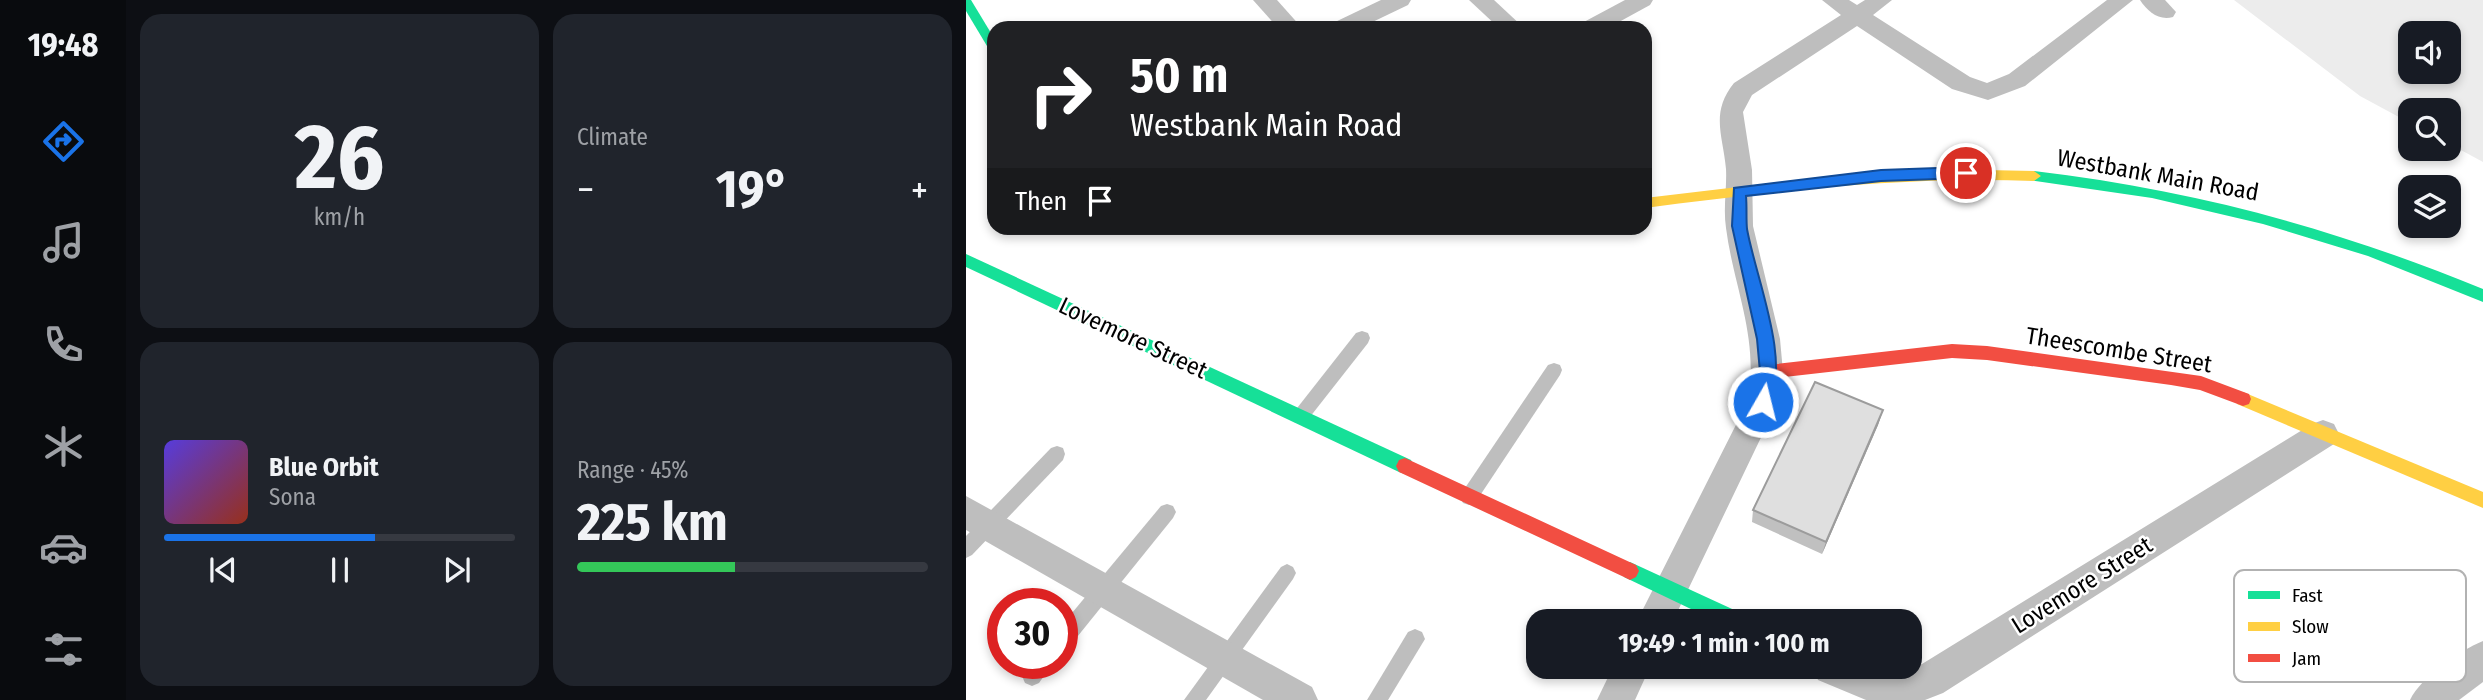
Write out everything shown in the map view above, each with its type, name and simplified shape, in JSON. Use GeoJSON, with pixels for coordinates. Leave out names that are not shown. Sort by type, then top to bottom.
{"type":"FeatureCollection","features":[{"type":"Feature","properties":{"kind":"street"},"geometry":{"type":"LineString","coordinates":[[1264,0],[1284,21]]}},
{"type":"Feature","properties":{"kind":"street"},"geometry":{"type":"LineString","coordinates":[[1356,21],[1400,0]]}},
{"type":"Feature","properties":{"kind":"street"},"geometry":{"type":"LineString","coordinates":[[1479,0],[1504,21]]}},
{"type":"Feature","properties":{"kind":"street"},"geometry":{"type":"LineString","coordinates":[[1603,21],[1642,0]]}},
{"type":"Feature","properties":{"kind":"street"},"geometry":{"type":"LineString","coordinates":[[1833,0],[1961,83],[1988,92],[2017,80],[2122,0]]}},
{"type":"Feature","properties":{"kind":"street"},"geometry":{"type":"LineString","coordinates":[[1661,609],[1763,402],[1768,372],[1765,339],[1740,226],[1739,170],[1731,125],[1735,99],[1758,78],[1881,0]]}},
{"type":"Feature","properties":{"kind":"street"},"geometry":{"type":"LineString","coordinates":[[966,1],[987,36]]}},
{"type":"Feature","properties":{"kind":"street","name":"Westbank Main Road"},"geometry":{"type":"LineString","coordinates":[[1652,202],[1881,175],[1966,173],[2116,185],[2282,222],[2361,247],[2483,296]]}},
{"type":"Feature","properties":{"kind":"street","name":"Lovemore Street"},"geometry":{"type":"LineString","coordinates":[[966,260],[1710,609]]}},
{"type":"Feature","properties":{"kind":"street","name":"Theescombe Street"},"geometry":{"type":"LineString","coordinates":[[1768,372],[1952,351],[1987,353],[2202,383],[2483,500]]}},
{"type":"Feature","properties":{"kind":"street","name":"Lovemore Street"},"geometry":{"type":"LineString","coordinates":[[1859,679],[1879,687],[1908,687],[1930,680],[2323,434]]}},
{"type":"Feature","properties":{"kind":"street"},"geometry":{"type":"LineString","coordinates":[[974,529],[1103,589],[1299,700]]}},
{"type":"Feature","properties":{"kind":"street"},"geometry":{"type":"LineString","coordinates":[[2466,672],[2483,659]]}},
{"type":"Feature","properties":{"kind":"street"},"geometry":{"type":"LineString","coordinates":[[1616,700],[1626,679]]}},
{"type":"Feature","properties":{"kind":"street"},"geometry":{"type":"LineString","coordinates":[[2429,700],[2453,682]]}},
{"type":"Feature","properties":{"kind":"lane"},"geometry":{"type":"LineString","coordinates":[[1300,417],[1362,338]]}},
{"type":"Feature","properties":{"kind":"lane"},"geometry":{"type":"LineString","coordinates":[[1468,497],[1554,370]]}},
{"type":"Feature","properties":{"kind":"lane"},"geometry":{"type":"LineString","coordinates":[[974,529],[1057,454]]}},
{"type":"Feature","properties":{"kind":"lane"},"geometry":{"type":"LineString","coordinates":[[1078,620],[1167,512]]}},
{"type":"Feature","properties":{"kind":"lane"},"geometry":{"type":"LineString","coordinates":[[1194,700],[1287,573]]}},
{"type":"Feature","properties":{"kind":"lane"},"geometry":{"type":"LineString","coordinates":[[1377,700],[1415,639]]}},
{"type":"Feature","properties":{"kind":"shaded area"},"geometry":{"type":"Polygon","coordinates":[[[2234,0],[2483,0],[2483,162],[2461,150],[2461,98],[2398,98],[2398,117],[2360,96],[2234,0]]]}},
{"type":"Feature","properties":{"kind":"building"},"geometry":{"type":"Polygon","coordinates":[[[1815,382],[1883,410],[1826,542],[1753,510],[1815,382]]]}},
{"type":"Feature","properties":{"kind":"traffic: fast"},"geometry":{"type":"LineString","coordinates":[[966,1],[987,36]]}},
{"type":"Feature","properties":{"kind":"traffic: fast"},"geometry":{"type":"LineString","coordinates":[[2034,176],[2152,193],[2263,218],[2373,252],[2483,296]]}},
{"type":"Feature","properties":{"kind":"traffic: fast"},"geometry":{"type":"LineString","coordinates":[[966,260],[1405,466]]}},
{"type":"Feature","properties":{"kind":"traffic: fast"},"geometry":{"type":"LineString","coordinates":[[1630,571],[1711,609]]}},
{"type":"Feature","properties":{"kind":"traffic: slow"},"geometry":{"type":"LineString","coordinates":[[1652,202],[1839,180],[1936,174],[2034,176]]}},
{"type":"Feature","properties":{"kind":"traffic: slow"},"geometry":{"type":"LineString","coordinates":[[2243,399],[2483,500]]}},
{"type":"Feature","properties":{"kind":"traffic: jam"},"geometry":{"type":"LineString","coordinates":[[1768,372],[1952,351],[1987,353],[2171,378],[2201,383],[2243,399]]}},
{"type":"Feature","properties":{"kind":"traffic: jam"},"geometry":{"type":"LineString","coordinates":[[1405,466],[1630,571]]}},
{"type":"Feature","properties":{"kind":"route"},"geometry":{"type":"LineString","coordinates":[[1763,402],[1768,372],[1765,339],[1740,226],[1739,192],[1881,175],[1966,173]]}}]}
